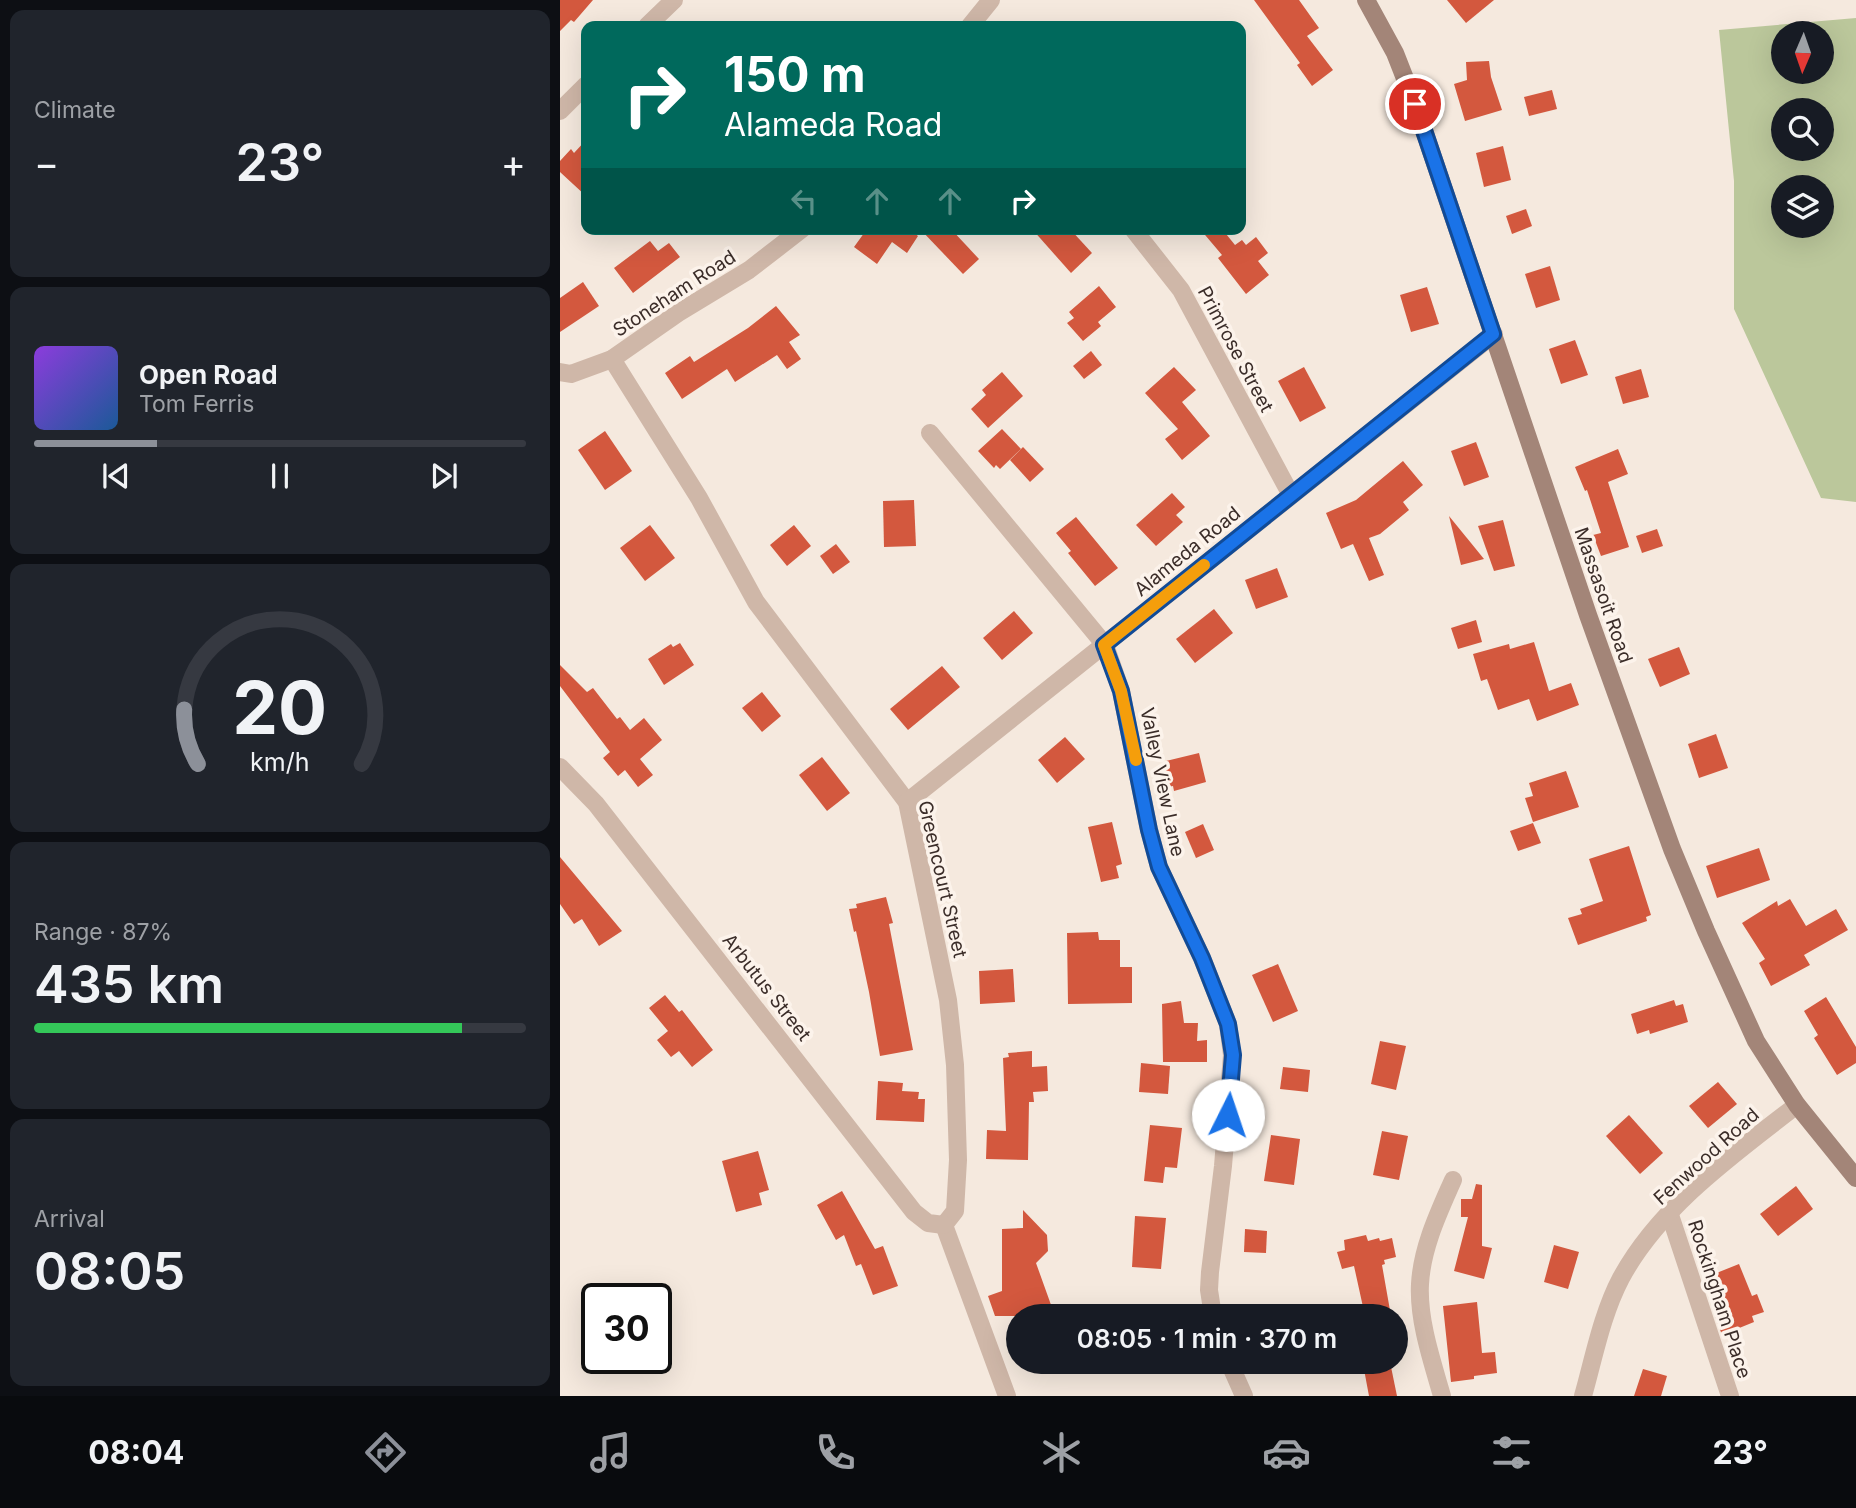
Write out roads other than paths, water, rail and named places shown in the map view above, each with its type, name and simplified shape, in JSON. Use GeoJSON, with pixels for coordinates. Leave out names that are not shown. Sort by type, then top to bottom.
{"type":"FeatureCollection","features":[{"type":"Feature","properties":{"kind":"main road","name":"Massasoit Road"},"geometry":{"type":"LineString","coordinates":[[1366,0],[1395,53],[1415,104],[1581,593],[1672,849],[1719,964],[1756,1041],[1797,1105],[1856,1178]]}},
{"type":"Feature","properties":{"kind":"street"},"geometry":{"type":"LineString","coordinates":[[652,21],[674,0]]}},
{"type":"Feature","properties":{"kind":"street"},"geometry":{"type":"LineString","coordinates":[[974,21],[991,0]]}},
{"type":"Feature","properties":{"kind":"street"},"geometry":{"type":"LineString","coordinates":[[560,111],[581,90]]}},
{"type":"Feature","properties":{"kind":"street","name":"Stoneham Road"},"geometry":{"type":"LineString","coordinates":[[560,372],[571,374],[612,359],[678,313],[749,270],[795,235]]}},
{"type":"Feature","properties":{"kind":"street","name":"Primrose Street"},"geometry":{"type":"LineString","coordinates":[[1138,235],[1181,290],[1291,495]]}},
{"type":"Feature","properties":{"kind":"street","name":"Alameda Road"},"geometry":{"type":"LineString","coordinates":[[907,802],[1493,334]]}},
{"type":"Feature","properties":{"kind":"street","name":"Greencourt Street"},"geometry":{"type":"LineString","coordinates":[[612,359],[699,498],[755,602],[907,802],[948,1000],[955,1065],[958,1160],[955,1211],[944,1225]]}},
{"type":"Feature","properties":{"kind":"street","name":"Valley View Lane"},"geometry":{"type":"LineString","coordinates":[[930,433],[1104,645],[1121,691],[1159,867],[1202,958],[1232,1038],[1233,1055],[1225,1140],[1209,1272],[1211,1304]]}},
{"type":"Feature","properties":{"kind":"street","name":"Arbutus Street"},"geometry":{"type":"LineString","coordinates":[[560,767],[596,804],[915,1212],[928,1223],[944,1225]]}},
{"type":"Feature","properties":{"kind":"street","name":"Fenwood Road"},"geometry":{"type":"LineString","coordinates":[[1583,1396],[1606,1318],[1621,1278],[1634,1258],[1670,1215],[1741,1148],[1797,1105]]}},
{"type":"Feature","properties":{"kind":"street"},"geometry":{"type":"LineString","coordinates":[[1442,1396],[1421,1310],[1420,1284],[1432,1233],[1453,1180]]}},
{"type":"Feature","properties":{"kind":"street","name":"Rockingham Place"},"geometry":{"type":"LineString","coordinates":[[1670,1215],[1730,1396]]}},
{"type":"Feature","properties":{"kind":"street"},"geometry":{"type":"LineString","coordinates":[[944,1225],[1007,1396]]}},
{"type":"Feature","properties":{"kind":"street"},"geometry":{"type":"LineString","coordinates":[[1234,1374],[1244,1396]]}}]}
